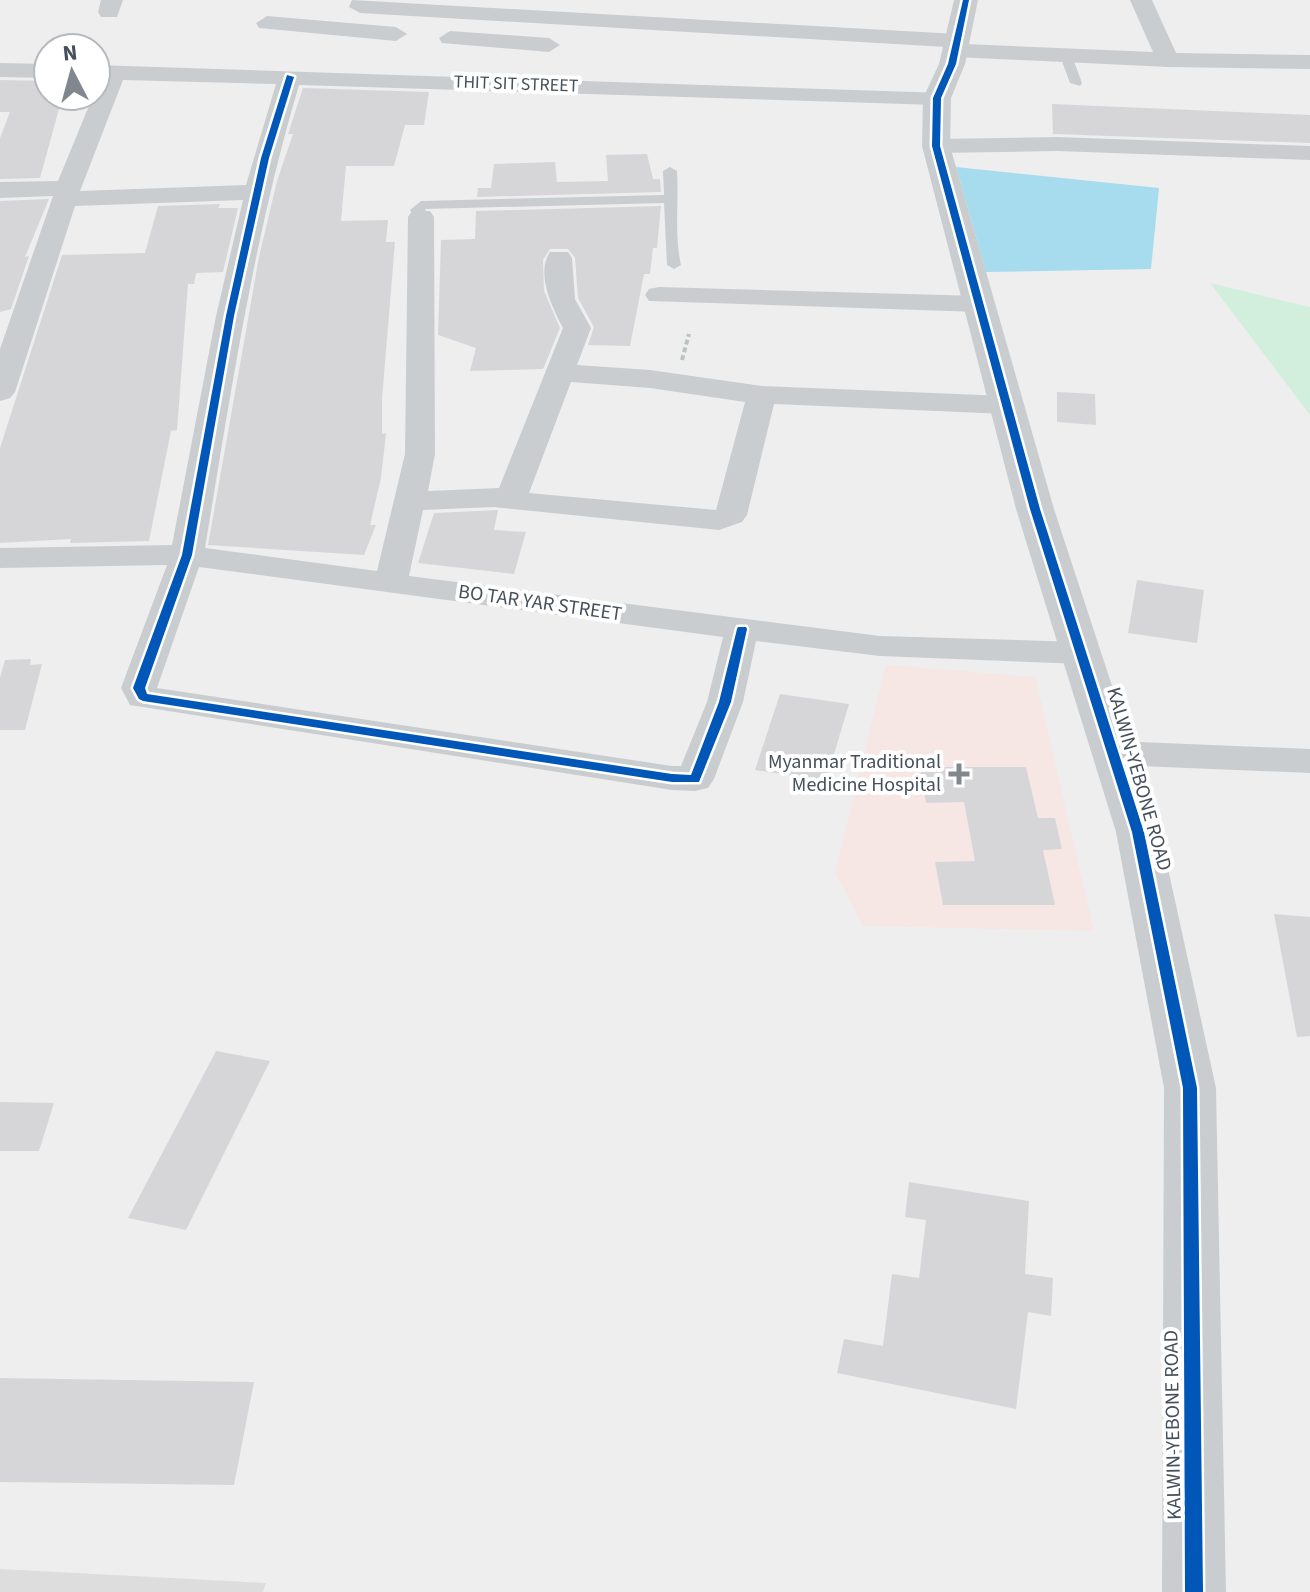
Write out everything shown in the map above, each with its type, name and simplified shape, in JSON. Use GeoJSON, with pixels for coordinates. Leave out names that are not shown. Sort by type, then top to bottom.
{"type":"FeatureCollection","features":[{"type":"Feature","properties":{"kind":"street"},"geometry":{"type":"LineString","coordinates":[[1141,0],[1168,60]]}},
{"type":"Feature","properties":{"kind":"street"},"geometry":{"type":"LineString","coordinates":[[362,4],[959,30],[1066,56],[1310,62]]}},
{"type":"Feature","properties":{"kind":"street","name":"KALWIN-YEBONE ROAD"},"geometry":{"type":"LineString","coordinates":[[959,30],[937,98],[936,146],[1035,509],[1138,832],[1190,1088],[1194,1592]]}},
{"type":"Feature","properties":{"kind":"street"},"geometry":{"type":"LineString","coordinates":[[549,45],[418,36],[273,45],[257,192],[230,316],[187,555],[139,688],[143,697],[695,779],[725,702],[742,629]]}},
{"type":"Feature","properties":{"kind":"street","name":"THIT SIT STREET"},"geometry":{"type":"LineString","coordinates":[[112,71],[273,45],[937,98]]}},
{"type":"Feature","properties":{"kind":"street"},"geometry":{"type":"LineString","coordinates":[[0,70],[32,71]]}},
{"type":"Feature","properties":{"kind":"street"},"geometry":{"type":"LineString","coordinates":[[0,392],[92,112]]}},
{"type":"Feature","properties":{"kind":"street"},"geometry":{"type":"LineString","coordinates":[[936,146],[1057,144],[1310,153]]}},
{"type":"Feature","properties":{"kind":"street"},"geometry":{"type":"LineString","coordinates":[[0,190],[66,194],[257,192]]}},
{"type":"Feature","properties":{"kind":"street"},"geometry":{"type":"LineString","coordinates":[[391,583],[420,454],[421,217]]}},
{"type":"Feature","properties":{"kind":"street"},"geometry":{"type":"LineString","coordinates":[[510,501],[577,328],[561,299],[559,258]]}},
{"type":"Feature","properties":{"kind":"street"},"geometry":{"type":"LineString","coordinates":[[659,295],[979,304]]}},
{"type":"Feature","properties":{"kind":"street"},"geometry":{"type":"LineString","coordinates":[[561,372],[650,379],[762,395],[1006,405]]}},
{"type":"Feature","properties":{"kind":"street"},"geometry":{"type":"LineString","coordinates":[[409,501],[495,497],[510,501],[719,520],[731,515],[762,395]]}},
{"type":"Feature","properties":{"kind":"street","name":"BO TAR YAR STREET"},"geometry":{"type":"LineString","coordinates":[[0,558],[187,555],[880,646],[1081,653]]}},
{"type":"Feature","properties":{"kind":"street"},"geometry":{"type":"LineString","coordinates":[[1115,753],[1310,761]]}},
{"type":"Feature","properties":{"kind":"lane"},"geometry":{"type":"LineString","coordinates":[[1066,56],[1076,83]]}},
{"type":"Feature","properties":{"kind":"lane"},"geometry":{"type":"LineString","coordinates":[[670,171],[670,249],[674,265]]}},
{"type":"Feature","properties":{"kind":"lane"},"geometry":{"type":"LineString","coordinates":[[421,217],[417,210],[421,205],[672,199]]}},
{"type":"Feature","properties":{"kind":"shaded area","name":"Myanmar Traditional Medicine Hospital"},"geometry":{"type":"Polygon","coordinates":[[[886,665],[1035,677],[1094,931],[863,926],[835,872],[886,665]]]}},
{"type":"Feature","properties":{"kind":"shaded area"},"geometry":{"type":"Polygon","coordinates":[[[0,1569],[266,1583],[263,1592],[0,1592],[0,1569]]]}},
{"type":"Feature","properties":{"kind":"green space"},"geometry":{"type":"Polygon","coordinates":[[[1210,283],[1310,307],[1310,415],[1210,283]]]}},
{"type":"Feature","properties":{"kind":"water"},"geometry":{"type":"Polygon","coordinates":[[[956,167],[1159,188],[1151,269],[986,272],[956,167]]]}},
{"type":"Feature","properties":{"kind":"building"},"geometry":{"type":"Polygon","coordinates":[[[0,80],[32,81],[32,112],[58,112],[40,178],[0,179],[0,138],[10,112],[0,112],[0,80]]]}},
{"type":"Feature","properties":{"kind":"building"},"geometry":{"type":"Polygon","coordinates":[[[303,88],[429,92],[424,125],[405,125],[394,166],[346,166],[341,221],[388,220],[386,242],[395,242],[382,399],[382,434],[386,433],[381,478],[370,525],[376,525],[364,555],[208,545],[259,257],[277,181],[293,134],[288,134],[303,88]]]}},
{"type":"Feature","properties":{"kind":"building"},"geometry":{"type":"Polygon","coordinates":[[[1052,104],[1310,115],[1310,143],[1053,134],[1052,104]]]}},
{"type":"Feature","properties":{"kind":"building"},"geometry":{"type":"Polygon","coordinates":[[[647,154],[653,179],[660,179],[661,192],[477,197],[478,188],[491,188],[494,164],[555,162],[557,182],[608,181],[606,155],[647,154]]]}},
{"type":"Feature","properties":{"kind":"building"},"geometry":{"type":"Polygon","coordinates":[[[49,199],[25,257],[29,256],[11,309],[0,312],[0,201],[49,199]]]}},
{"type":"Feature","properties":{"kind":"building"},"geometry":{"type":"Polygon","coordinates":[[[220,204],[218,208],[238,208],[223,272],[196,273],[194,284],[188,284],[177,430],[171,431],[149,541],[70,543],[71,539],[0,543],[0,448],[62,255],[145,253],[158,206],[220,204]]]}},
{"type":"Feature","properties":{"kind":"building"},"geometry":{"type":"Polygon","coordinates":[[[661,206],[657,248],[653,248],[650,274],[644,274],[630,346],[588,345],[594,327],[578,298],[575,258],[568,249],[550,249],[543,260],[544,291],[560,328],[543,369],[470,371],[476,348],[438,335],[441,240],[475,239],[476,211],[661,206]]]}},
{"type":"Feature","properties":{"kind":"building"},"geometry":{"type":"Polygon","coordinates":[[[1057,392],[1095,394],[1096,425],[1057,422],[1057,392]]]}},
{"type":"Feature","properties":{"kind":"building"},"geometry":{"type":"Polygon","coordinates":[[[498,510],[494,530],[526,532],[514,574],[418,563],[434,513],[498,510]]]}},
{"type":"Feature","properties":{"kind":"building"},"geometry":{"type":"Polygon","coordinates":[[[1137,580],[1204,590],[1197,643],[1128,633],[1137,580]]]}},
{"type":"Feature","properties":{"kind":"building"},"geometry":{"type":"Polygon","coordinates":[[[31,659],[30,665],[42,664],[25,730],[0,730],[0,678],[5,660],[31,659]]]}},
{"type":"Feature","properties":{"kind":"building"},"geometry":{"type":"Polygon","coordinates":[[[780,694],[849,704],[826,781],[755,770],[780,694]]]}},
{"type":"Feature","properties":{"kind":"building"},"geometry":{"type":"Polygon","coordinates":[[[920,767],[1026,767],[1038,818],[1055,818],[1062,849],[1043,850],[1055,905],[943,905],[935,862],[975,861],[964,802],[926,803],[920,767]]]}},
{"type":"Feature","properties":{"kind":"building"},"geometry":{"type":"Polygon","coordinates":[[[1274,914],[1310,917],[1310,1036],[1297,1037],[1274,914]]]}},
{"type":"Feature","properties":{"kind":"building"},"geometry":{"type":"Polygon","coordinates":[[[216,1051],[270,1061],[186,1230],[128,1218],[216,1051]]]}},
{"type":"Feature","properties":{"kind":"building"},"geometry":{"type":"Polygon","coordinates":[[[0,1102],[54,1103],[39,1151],[0,1151],[0,1102]]]}},
{"type":"Feature","properties":{"kind":"building"},"geometry":{"type":"Polygon","coordinates":[[[909,1182],[1029,1201],[1025,1274],[1053,1278],[1051,1316],[1028,1312],[1016,1409],[837,1373],[844,1339],[883,1346],[892,1274],[919,1278],[926,1220],[905,1217],[909,1182]]]}},
{"type":"Feature","properties":{"kind":"building"},"geometry":{"type":"Polygon","coordinates":[[[0,1378],[254,1382],[234,1485],[0,1482],[0,1378]]]}},
{"type":"Feature","properties":{"kind":"cycle path"},"geometry":{"type":"LineString","coordinates":[[966,0],[952,64],[937,98],[936,146],[1035,509],[1138,832],[1190,1088],[1194,1592]]}},
{"type":"Feature","properties":{"kind":"cycle path"},"geometry":{"type":"LineString","coordinates":[[290,77],[265,158],[230,316],[187,555],[139,688],[143,697],[695,779],[725,702],[742,629]]}},
{"type":"Feature","properties":{"kind":"place","name":"Myanmar Traditional Medicine Hospital"},"geometry":{"type":"Point","coordinates":[959,774]}}]}
